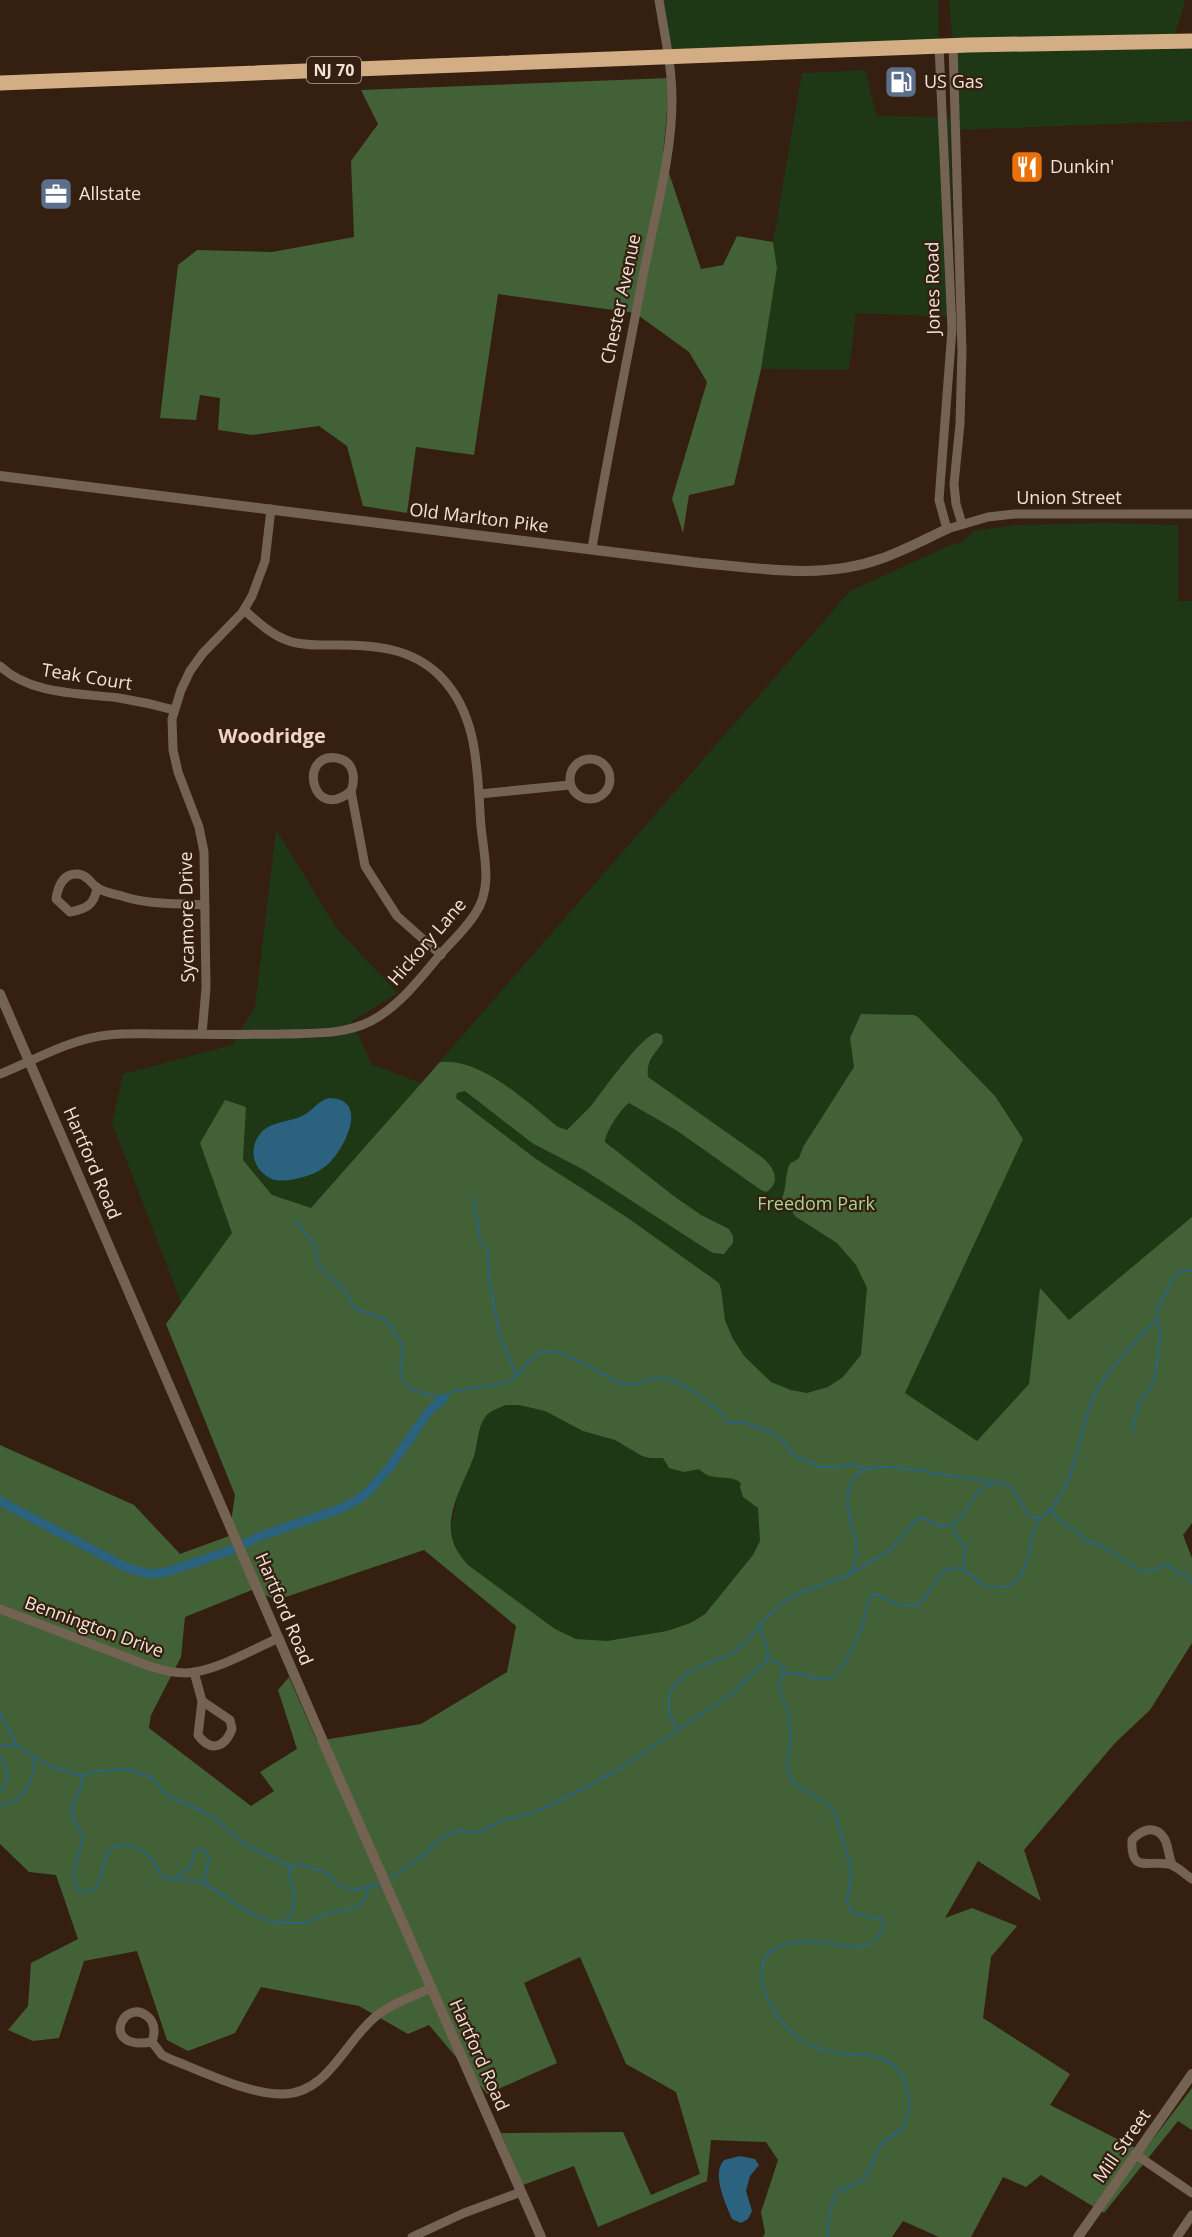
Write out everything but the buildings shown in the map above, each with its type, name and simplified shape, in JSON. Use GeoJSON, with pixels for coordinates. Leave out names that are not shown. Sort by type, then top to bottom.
{"type":"FeatureCollection","features":[{"type":"Feature","properties":{"kind":"highway","name":"NJ 70"},"geometry":{"type":"LineString","coordinates":[[0,83],[946,46],[1192,40]]}},
{"type":"Feature","properties":{"kind":"street","name":"Chester Avenue"},"geometry":{"type":"LineString","coordinates":[[592,548],[621,382],[667,149],[672,100],[659,0]]}},
{"type":"Feature","properties":{"kind":"street","name":"Jones Road"},"geometry":{"type":"LineString","coordinates":[[946,46],[962,351],[960,424],[954,484],[956,504],[962,524]]}},
{"type":"Feature","properties":{"kind":"street","name":"Jones Road"},"geometry":{"type":"LineString","coordinates":[[946,46],[952,329],[939,500],[947,529]]}},
{"type":"Feature","properties":{"kind":"street","name":"Old Marlton Pike"},"geometry":{"type":"LineString","coordinates":[[0,476],[780,570],[822,572],[879,560],[947,529]]}},
{"type":"Feature","properties":{"kind":"street","name":"Sycamore Drive"},"geometry":{"type":"LineString","coordinates":[[202,1034],[206,999],[202,839],[195,814],[178,772],[171,729],[174,710],[185,681],[203,653],[244,610],[252,596],[263,569],[271,509]]}},
{"type":"Feature","properties":{"kind":"street","name":"Union Street"},"geometry":{"type":"LineString","coordinates":[[947,529],[988,517],[1014,514],[1192,514]]}},
{"type":"Feature","properties":{"kind":"street","name":"Hickory Lane"},"geometry":{"type":"LineString","coordinates":[[0,1074],[78,1041],[105,1035],[317,1034],[352,1029],[373,1020],[391,1007],[441,955],[474,916],[483,897],[486,864],[475,751],[468,721],[453,692],[431,668],[400,652],[377,646],[291,642],[269,632],[244,610]]}},
{"type":"Feature","properties":{"kind":"street","name":"Teak Court"},"geometry":{"type":"LineString","coordinates":[[0,666],[20,681],[41,688],[125,699],[174,710]]}},
{"type":"Feature","properties":{"kind":"street"},"geometry":{"type":"LineString","coordinates":[[351,791],[343,798],[333,800],[323,797],[316,791],[312,781],[314,771],[320,762],[329,758],[339,758],[348,763],[354,771],[355,782],[351,791],[365,866],[397,916],[441,955]]}},
{"type":"Feature","properties":{"kind":"street"},"geometry":{"type":"LineString","coordinates":[[587,759],[599,760],[608,768],[611,779],[608,791],[599,798],[587,800],[577,795],[570,785],[570,774],[576,764],[587,759]]}},
{"type":"Feature","properties":{"kind":"street"},"geometry":{"type":"LineString","coordinates":[[479,794],[570,785]]}},
{"type":"Feature","properties":{"kind":"street"},"geometry":{"type":"LineString","coordinates":[[97,887],[95,899],[90,906],[81,910],[70,912],[56,898],[58,887],[63,879],[69,875],[79,874],[91,879],[97,887],[143,901],[205,905]]}},
{"type":"Feature","properties":{"kind":"street","name":"Hartford Road"},"geometry":{"type":"LineString","coordinates":[[0,994],[372,1854],[541,2237]]}},
{"type":"Feature","properties":{"kind":"street","name":"Bennington Drive"},"geometry":{"type":"LineString","coordinates":[[0,1609],[161,1670],[194,1672],[219,1665],[279,1638]]}},
{"type":"Feature","properties":{"kind":"street"},"geometry":{"type":"LineString","coordinates":[[194,1672],[202,1701],[198,1735],[204,1743],[214,1746],[222,1744],[228,1739],[232,1729],[230,1720],[202,1701]]}},
{"type":"Feature","properties":{"kind":"street"},"geometry":{"type":"LineString","coordinates":[[1173,1866],[1164,1839],[1157,1832],[1148,1829],[1139,1832],[1132,1840],[1133,1856],[1138,1863],[1149,1865],[1160,1863],[1173,1866],[1192,1879]]}},
{"type":"Feature","properties":{"kind":"street"},"geometry":{"type":"LineString","coordinates":[[152,2042],[162,2055],[197,2070],[262,2092],[291,2094],[309,2087],[323,2077],[376,2016],[431,1988]]}},
{"type":"Feature","properties":{"kind":"street","name":"Mill Street"},"geometry":{"type":"LineString","coordinates":[[1078,2237],[1192,2074]]}},
{"type":"Feature","properties":{"kind":"street"},"geometry":{"type":"LineString","coordinates":[[1135,2154],[1192,2193]]}},
{"type":"Feature","properties":{"kind":"street"},"geometry":{"type":"LineString","coordinates":[[412,2237],[464,2213],[521,2192]]}},
{"type":"Feature","properties":{"kind":"street"},"geometry":{"type":"LineString","coordinates":[[1177,2237],[1192,2215]]}},
{"type":"Feature","properties":{"kind":"green space"},"geometry":{"type":"Polygon","coordinates":[[[659,0],[938,0],[939,46],[668,57],[659,0]]]}},
{"type":"Feature","properties":{"kind":"green space"},"geometry":{"type":"Polygon","coordinates":[[[949,0],[1184,0],[1173,41],[1192,41],[1192,121],[956,130],[949,0]]]}},
{"type":"Feature","properties":{"kind":"green space"},"geometry":{"type":"Polygon","coordinates":[[[865,70],[877,116],[950,117],[954,317],[856,313],[849,370],[761,369],[777,268],[773,242],[802,73],[865,70]]]}},
{"type":"Feature","properties":{"kind":"green space"},"geometry":{"type":"Polygon","coordinates":[[[670,78],[663,155],[701,269],[723,265],[737,236],[773,242],[777,268],[761,369],[734,485],[689,495],[683,533],[672,499],[707,382],[689,352],[635,313],[498,294],[474,455],[416,447],[407,513],[363,506],[347,446],[319,426],[253,435],[218,430],[220,398],[200,395],[196,420],[160,418],[178,265],[197,250],[272,252],[354,237],[351,161],[378,124],[361,90],[670,78]]]}},
{"type":"Feature","properties":{"kind":"green space","name":"Freedom Park"},"geometry":{"type":"Polygon","coordinates":[[[1106,523],[1178,525],[1178,601],[1192,601],[1192,1453],[732,1580],[707,1612],[672,1630],[635,1639],[615,1641],[579,1639],[564,1635],[483,1578],[457,1552],[451,1532],[453,1518],[458,1491],[471,1462],[166,1324],[181,1302],[112,1123],[123,1074],[232,1045],[255,1007],[276,829],[337,929],[398,993],[352,1021],[371,1064],[421,1083],[850,591],[963,541],[973,531],[1015,525],[1106,523]],[[246,1107],[232,1233],[310,1208],[272,1195],[243,1160],[246,1107]]]}},
{"type":"Feature","properties":{"kind":"green space"},"geometry":{"type":"Polygon","coordinates":[[[861,1014],[918,1017],[995,1096],[1023,1139],[905,1393],[977,1441],[1029,1384],[1040,1288],[1069,1320],[1192,1217],[1192,1523],[1183,1535],[1192,1558],[1192,1643],[1150,1710],[1115,1743],[1024,1850],[1041,1901],[978,1861],[945,1918],[972,1908],[1017,1926],[991,1957],[983,2018],[1070,2074],[1050,2105],[1143,2152],[1192,2088],[1192,2130],[1178,2121],[1104,2213],[1041,2175],[1026,2187],[1003,2177],[971,2237],[939,2237],[903,2221],[892,2237],[763,2237],[765,2233],[761,2212],[778,2160],[766,2142],[711,2140],[707,2181],[598,2227],[574,2166],[523,2185],[501,2133],[623,2132],[651,2195],[700,2174],[676,2092],[626,2064],[580,1957],[524,1983],[557,2063],[487,2094],[429,2025],[408,2034],[359,2006],[261,1987],[235,2033],[188,2051],[167,2040],[137,1951],[84,1961],[59,2038],[33,2041],[8,2030],[28,2006],[31,1963],[78,1939],[56,1875],[29,1872],[0,1844],[0,1445],[134,1505],[180,1554],[229,1536],[235,1495],[166,1324],[232,1233],[200,1143],[225,1100],[246,1107],[243,1160],[272,1195],[311,1208],[440,1062],[472,1067],[488,1074],[518,1094],[558,1127],[567,1130],[591,1106],[642,1043],[657,1033],[662,1035],[663,1042],[649,1062],[648,1077],[763,1158],[775,1175],[774,1184],[766,1192],[761,1190],[676,1130],[629,1103],[614,1121],[605,1142],[675,1197],[701,1215],[729,1229],[733,1236],[733,1243],[724,1254],[713,1253],[584,1170],[532,1143],[465,1091],[457,1093],[456,1098],[536,1159],[625,1216],[719,1283],[725,1320],[733,1339],[745,1357],[771,1382],[791,1390],[807,1393],[828,1387],[843,1377],[861,1355],[867,1288],[856,1265],[837,1243],[796,1217],[782,1198],[789,1166],[799,1158],[803,1147],[854,1067],[850,1038],[861,1014]],[[506,1405],[495,1409],[483,1420],[474,1456],[452,1512],[452,1537],[457,1550],[468,1565],[555,1629],[576,1639],[607,1641],[667,1631],[690,1623],[705,1614],[753,1555],[760,1541],[758,1508],[743,1497],[741,1483],[736,1480],[709,1476],[699,1469],[684,1472],[669,1468],[663,1458],[642,1456],[615,1440],[583,1431],[545,1411],[519,1405],[506,1405]],[[424,1550],[277,1600],[252,1590],[185,1617],[181,1657],[151,1715],[149,1728],[251,1806],[274,1791],[260,1772],[297,1749],[278,1690],[289,1677],[317,1741],[421,1724],[507,1672],[516,1626],[424,1550]]]}},
{"type":"Feature","properties":{"kind":"water"},"geometry":{"type":"Polygon","coordinates":[[[329,1098],[341,1100],[348,1106],[351,1114],[348,1134],[331,1161],[314,1173],[296,1179],[272,1179],[261,1172],[255,1161],[254,1149],[262,1132],[272,1125],[302,1116],[321,1101],[329,1098]]]}},
{"type":"Feature","properties":{"kind":"water"},"geometry":{"type":"Polygon","coordinates":[[[740,2156],[755,2159],[759,2165],[750,2176],[746,2191],[752,2211],[748,2219],[741,2223],[732,2219],[719,2181],[720,2166],[724,2160],[740,2156]]]}},
{"type":"Feature","properties":{"kind":"waterway"},"geometry":{"type":"LineString","coordinates":[[475,1198],[474,1209],[480,1240],[487,1249],[489,1277],[500,1338],[517,1376]]}},
{"type":"Feature","properties":{"kind":"waterway"},"geometry":{"type":"LineString","coordinates":[[295,1220],[316,1247],[320,1267],[344,1290],[354,1308],[384,1319],[392,1326],[394,1334],[401,1342],[403,1352],[400,1376],[411,1390],[444,1398],[454,1391],[506,1383],[537,1355],[542,1352],[556,1352],[627,1385],[656,1378],[675,1382],[707,1401],[729,1423],[746,1423],[776,1435],[793,1455],[820,1467],[840,1467],[848,1464],[867,1469]]}},
{"type":"Feature","properties":{"kind":"waterway"},"geometry":{"type":"LineString","coordinates":[[1135,1431],[1132,1426],[1140,1402],[1154,1383],[1160,1340],[1156,1320],[1159,1306],[1174,1277],[1181,1270],[1192,1271]]}},
{"type":"Feature","properties":{"kind":"waterway"},"geometry":{"type":"LineString","coordinates":[[782,1674],[796,1673],[816,1679],[833,1677],[853,1647],[872,1595],[878,1595],[896,1604],[915,1606],[927,1595],[943,1572],[956,1568],[964,1570],[986,1586],[998,1588],[1013,1583],[1025,1568],[1034,1528],[1040,1518],[1054,1505],[1066,1485],[1089,1409],[1098,1388],[1122,1357],[1156,1320]]}},
{"type":"Feature","properties":{"kind":"waterway"},"geometry":{"type":"LineString","coordinates":[[0,1501],[127,1568],[150,1574],[167,1572],[340,1509],[357,1500],[368,1492],[389,1468],[429,1411],[444,1398]]}},
{"type":"Feature","properties":{"kind":"waterway"},"geometry":{"type":"LineString","coordinates":[[851,1572],[857,1552],[848,1499],[850,1484],[857,1475],[868,1469],[881,1467],[912,1469],[992,1482]]}},
{"type":"Feature","properties":{"kind":"waterway"},"geometry":{"type":"LineString","coordinates":[[997,1482],[1014,1491],[1029,1516],[1039,1517]]}},
{"type":"Feature","properties":{"kind":"waterway"},"geometry":{"type":"LineString","coordinates":[[678,1730],[670,1715],[668,1704],[673,1688],[685,1675],[735,1651],[787,1600],[808,1589],[846,1576],[886,1552],[896,1544],[916,1520],[924,1518],[939,1526],[953,1525],[963,1515],[980,1490],[996,1483]]}},
{"type":"Feature","properties":{"kind":"waterway"},"geometry":{"type":"LineString","coordinates":[[1049,1509],[1060,1521],[1087,1541],[1103,1547],[1142,1571],[1151,1571],[1167,1564],[1177,1572],[1184,1573],[1192,1583]]}},
{"type":"Feature","properties":{"kind":"waterway"},"geometry":{"type":"LineString","coordinates":[[953,1526],[965,1548],[963,1570]]}},
{"type":"Feature","properties":{"kind":"waterway"},"geometry":{"type":"LineString","coordinates":[[389,1879],[421,1857],[444,1836],[460,1831],[479,1832],[501,1821],[529,1814],[552,1805],[621,1768],[733,1693],[767,1660],[768,1651],[760,1627]]}},
{"type":"Feature","properties":{"kind":"waterway"},"geometry":{"type":"LineString","coordinates":[[769,1658],[785,1667],[778,1685],[788,1712],[791,1740],[787,1763],[788,1772],[795,1784],[828,1804],[836,1815],[852,1872],[847,1899],[849,1909],[856,1914],[882,1919],[884,1925],[876,1939],[867,1945],[850,1947],[821,1942],[794,1942],[776,1948],[765,1959],[762,1968],[764,1988],[778,2017],[794,2034],[812,2046],[823,2050],[866,2055],[885,2060],[899,2072],[909,2100],[906,2120],[902,2128],[881,2145],[865,2177],[858,2183],[837,2192],[830,2210],[827,2237]]}},
{"type":"Feature","properties":{"kind":"waterway"},"geometry":{"type":"LineString","coordinates":[[0,1713],[17,1746]]}},
{"type":"Feature","properties":{"kind":"waterway"},"geometry":{"type":"LineString","coordinates":[[0,1745],[17,1746],[48,1765],[82,1776],[92,1772],[126,1769],[151,1777],[167,1795],[216,1819],[242,1843],[291,1867],[297,1864],[324,1872],[339,1885],[354,1889],[381,1883]]}},
{"type":"Feature","properties":{"kind":"waterway"},"geometry":{"type":"LineString","coordinates":[[0,1756],[8,1774],[6,1783],[0,1791]]}},
{"type":"Feature","properties":{"kind":"waterway"},"geometry":{"type":"LineString","coordinates":[[0,1805],[13,1802],[20,1797],[31,1781],[35,1758]]}},
{"type":"Feature","properties":{"kind":"waterway"},"geometry":{"type":"LineString","coordinates":[[82,1776],[72,1809],[74,1820],[83,1836],[74,1873],[74,1880],[82,1892],[91,1890],[97,1885],[108,1853],[113,1847],[122,1845],[138,1848],[146,1854],[164,1877],[201,1882],[249,1913],[274,1922],[306,1922],[328,1913],[356,1908],[363,1901],[369,1887]]}},
{"type":"Feature","properties":{"kind":"waterway"},"geometry":{"type":"LineString","coordinates":[[175,1878],[191,1867],[194,1851],[204,1849],[209,1857],[204,1884]]}},
{"type":"Feature","properties":{"kind":"waterway"},"geometry":{"type":"LineString","coordinates":[[286,1920],[293,1911],[294,1905],[294,1893],[288,1876],[290,1868]]}},
{"type":"Feature","properties":{"kind":"place","name":"US Gas"},"geometry":{"type":"Point","coordinates":[901,82]}},
{"type":"Feature","properties":{"kind":"place","name":"Dunkin'"},"geometry":{"type":"Point","coordinates":[1027,167]}},
{"type":"Feature","properties":{"kind":"place","name":"Allstate"},"geometry":{"type":"Point","coordinates":[56,194]}},
{"type":"Feature","properties":{"kind":"district","name":"Woodridge"},"geometry":{"type":"Point","coordinates":[272,736]}}]}
